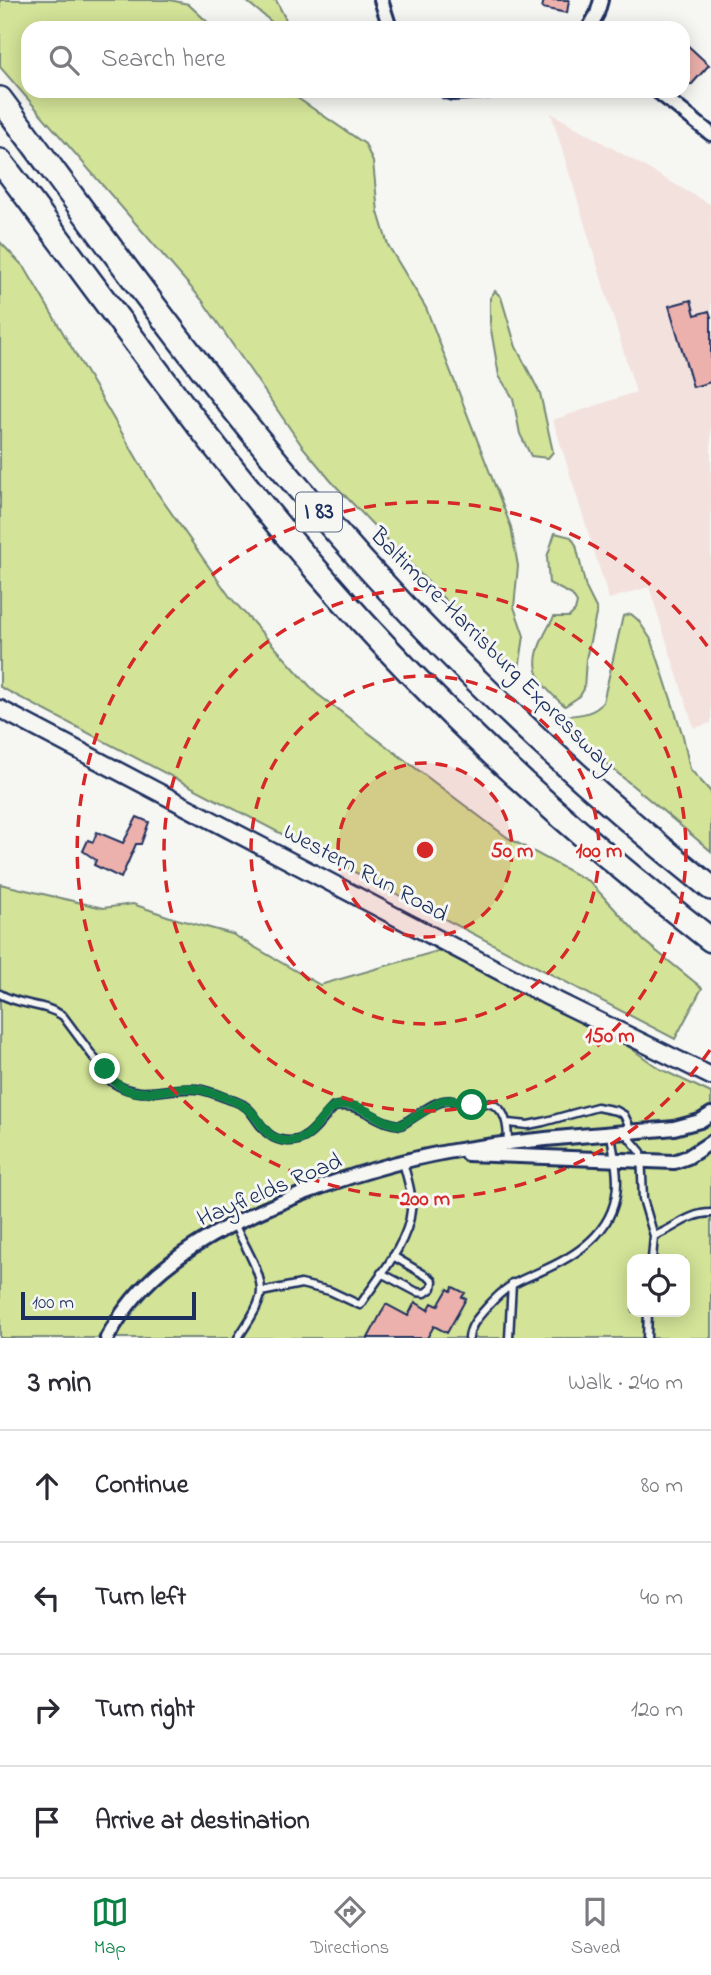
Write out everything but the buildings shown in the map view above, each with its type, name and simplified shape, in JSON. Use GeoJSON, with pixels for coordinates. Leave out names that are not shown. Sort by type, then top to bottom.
{"type":"FeatureCollection","features":[{"type":"Feature","properties":{"kind":"highway","name":"Baltimore-Harrisburg Expressway"},"geometry":{"type":"LineString","coordinates":[[0,99],[198,362],[280,466],[350,547],[423,625],[538,738],[595,791],[711,888]]}},
{"type":"Feature","properties":{"kind":"highway","name":"I 83"},"geometry":{"type":"LineString","coordinates":[[0,161],[182,403],[278,524],[338,594],[392,653],[508,766],[626,872],[711,940]]}},
{"type":"Feature","properties":{"kind":"street"},"geometry":{"type":"LineString","coordinates":[[381,0],[388,21]]}},
{"type":"Feature","properties":{"kind":"street"},"geometry":{"type":"LineString","coordinates":[[593,21],[601,0]]}},
{"type":"Feature","properties":{"kind":"street"},"geometry":{"type":"LineString","coordinates":[[666,98],[711,134]]}},
{"type":"Feature","properties":{"kind":"street","name":"Western Run Road"},"geometry":{"type":"LineString","coordinates":[[0,709],[533,988],[711,1076]]}},
{"type":"Feature","properties":{"kind":"street","name":"Hayfields Road"},"geometry":{"type":"LineString","coordinates":[[107,1338],[119,1317],[147,1283],[183,1254],[234,1224],[312,1192],[403,1162],[445,1153],[508,1143],[686,1126],[711,1114]]}},
{"type":"Feature","properties":{"kind":"street","name":"Hayfields Road"},"geometry":{"type":"LineString","coordinates":[[445,1153],[674,1161],[688,1157],[711,1142]]}},
{"type":"Feature","properties":{"kind":"lane"},"geometry":{"type":"LineString","coordinates":[[0,994],[18,1002],[52,1009],[63,1016],[112,1082],[122,1088],[137,1093],[196,1089],[232,1100],[250,1110],[266,1133],[275,1139],[298,1141],[313,1131],[334,1107],[342,1105],[356,1106],[384,1121],[401,1125],[441,1101],[450,1100],[472,1105],[487,1103],[502,1113],[508,1124],[508,1143]]}},
{"type":"Feature","properties":{"kind":"lane"},"geometry":{"type":"LineString","coordinates":[[508,1124],[528,1125],[597,1107],[607,1107],[624,1115],[630,1139],[641,1152],[643,1161],[643,1199],[654,1236],[652,1254]]}},
{"type":"Feature","properties":{"kind":"lane"},"geometry":{"type":"LineString","coordinates":[[469,1338],[470,1329],[477,1319],[512,1283],[584,1249],[605,1223],[616,1195],[617,1181],[611,1134]]}},
{"type":"Feature","properties":{"kind":"lane"},"geometry":{"type":"LineString","coordinates":[[261,1293],[300,1284],[330,1291],[360,1305],[402,1241],[411,1212],[411,1196],[403,1162]]}},
{"type":"Feature","properties":{"kind":"lane"},"geometry":{"type":"LineString","coordinates":[[654,1236],[690,1217],[711,1213]]}},
{"type":"Feature","properties":{"kind":"lane"},"geometry":{"type":"LineString","coordinates":[[234,1224],[259,1276],[261,1293],[256,1309],[238,1338]]}},
{"type":"Feature","properties":{"kind":"lane"},"geometry":{"type":"LineString","coordinates":[[381,1273],[417,1292],[430,1291],[433,1281],[430,1278],[393,1256]]}},
{"type":"Feature","properties":{"kind":"lane"},"geometry":{"type":"LineString","coordinates":[[509,1338],[512,1283]]}},
{"type":"Feature","properties":{"kind":"lane"},"geometry":{"type":"LineString","coordinates":[[647,1338],[648,1317]]}},
{"type":"Feature","properties":{"kind":"shaded area"},"geometry":{"type":"Polygon","coordinates":[[[551,113],[711,205],[711,723],[694,728],[649,587],[609,599],[553,420],[636,392],[551,113]]]}},
{"type":"Feature","properties":{"kind":"green space"},"geometry":{"type":"Polygon","coordinates":[[[0,0],[170,0],[188,4],[206,21],[21,21],[21,91],[0,67],[0,0]]]}},
{"type":"Feature","properties":{"kind":"green space"},"geometry":{"type":"Polygon","coordinates":[[[245,0],[276,0],[286,21],[270,21],[245,0]]]}},
{"type":"Feature","properties":{"kind":"green space"},"geometry":{"type":"Polygon","coordinates":[[[27,98],[297,98],[365,144],[373,162],[378,212],[388,245],[426,308],[511,527],[518,566],[514,607],[524,636],[518,676],[331,481],[302,446],[202,300],[27,98]]]}},
{"type":"Feature","properties":{"kind":"green space"},"geometry":{"type":"Polygon","coordinates":[[[0,242],[25,268],[156,491],[230,597],[316,693],[508,838],[590,882],[644,941],[702,988],[675,1039],[0,687],[0,242]]]}},
{"type":"Feature","properties":{"kind":"green space"},"geometry":{"type":"Polygon","coordinates":[[[495,291],[501,297],[516,347],[540,393],[553,452],[548,458],[531,456],[520,434],[513,398],[499,376],[490,324],[490,298],[495,291]]]}},
{"type":"Feature","properties":{"kind":"green space"},"geometry":{"type":"Polygon","coordinates":[[[555,533],[571,537],[576,545],[586,588],[597,610],[586,659],[584,689],[580,696],[565,706],[544,685],[536,665],[540,644],[554,617],[569,617],[575,611],[577,603],[572,595],[549,583],[547,557],[555,533]]]}},
{"type":"Feature","properties":{"kind":"green space"},"geometry":{"type":"Polygon","coordinates":[[[631,614],[652,641],[683,736],[690,769],[711,792],[711,851],[560,725],[558,717],[589,712],[603,702],[623,616],[631,614]]]}},
{"type":"Feature","properties":{"kind":"green space"},"geometry":{"type":"Polygon","coordinates":[[[0,884],[103,908],[133,904],[232,934],[320,985],[441,950],[608,1032],[660,1069],[711,1093],[711,1338],[0,1338],[0,884]]]}},
{"type":"Feature","properties":{"kind":"route"},"geometry":{"type":"LineString","coordinates":[[105,1069],[112,1082],[137,1093],[196,1089],[232,1100],[250,1110],[266,1133],[275,1139],[287,1141],[298,1141],[307,1136],[334,1107],[342,1105],[356,1106],[393,1125],[401,1125],[441,1101],[450,1100],[472,1105]]}}]}
